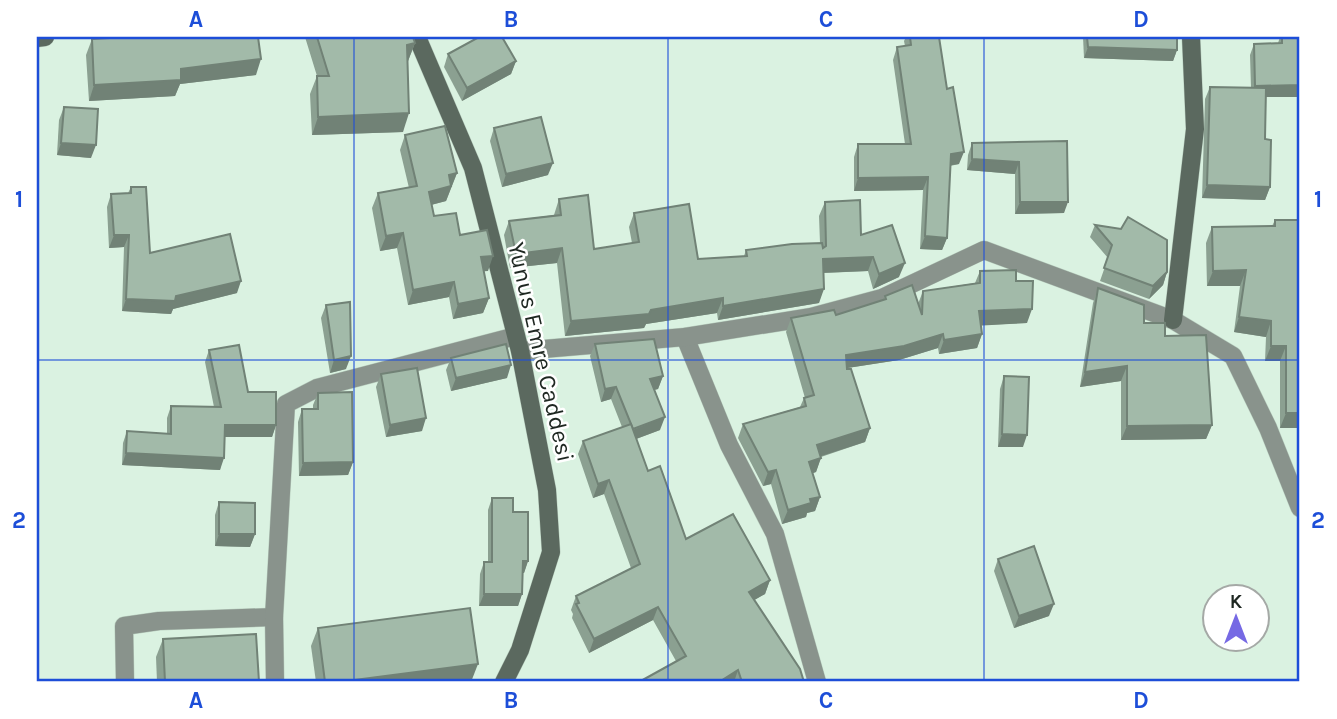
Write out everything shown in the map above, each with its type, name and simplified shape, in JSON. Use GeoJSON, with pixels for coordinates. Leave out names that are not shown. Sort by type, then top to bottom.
{"type":"FeatureCollection","features":[{"type":"Feature","properties":{"kind":"street"},"geometry":{"type":"LineString","coordinates":[[37,38],[45,37]]}},
{"type":"Feature","properties":{"kind":"street","name":"Yunus Emre Caddesi"},"geometry":{"type":"LineString","coordinates":[[417,37],[473,168],[518,343],[547,490],[551,552],[520,650],[504,682]]}},
{"type":"Feature","properties":{"kind":"street"},"geometry":{"type":"LineString","coordinates":[[1173,320],[1195,129],[1191,37]]}},
{"type":"Feature","properties":{"kind":"street"},"geometry":{"type":"LineString","coordinates":[[275,682],[274,617],[286,404],[317,388],[518,343],[685,337],[811,317],[882,298],[984,250],[1173,320],[1233,356],[1268,428],[1300,508]]}},
{"type":"Feature","properties":{"kind":"street"},"geometry":{"type":"LineString","coordinates":[[685,337],[729,445],[775,534],[817,682]]}},
{"type":"Feature","properties":{"kind":"street"},"geometry":{"type":"LineString","coordinates":[[125,682],[124,626],[274,617]]}},
{"type":"Feature","properties":{"kind":"building"},"geometry":{"type":"Polygon","coordinates":[[[258,37],[261,59],[181,69],[181,80],[94,85],[92,39],[258,37]]]}},
{"type":"Feature","properties":{"kind":"building"},"geometry":{"type":"Polygon","coordinates":[[[317,37],[413,37],[415,43],[407,45],[409,113],[318,117],[317,76],[329,76],[317,37]]]}},
{"type":"Feature","properties":{"kind":"building"},"geometry":{"type":"Polygon","coordinates":[[[479,37],[502,37],[516,61],[467,88],[448,54],[479,37]]]}},
{"type":"Feature","properties":{"kind":"building"},"geometry":{"type":"Polygon","coordinates":[[[910,37],[939,37],[947,89],[953,87],[964,152],[951,154],[947,238],[925,236],[928,177],[858,178],[858,144],[911,144],[897,47],[911,45],[910,37]]]}},
{"type":"Feature","properties":{"kind":"building"},"geometry":{"type":"Polygon","coordinates":[[[1087,37],[1177,37],[1177,50],[1088,47],[1087,37]]]}},
{"type":"Feature","properties":{"kind":"building"},"geometry":{"type":"Polygon","coordinates":[[[1282,37],[1300,37],[1300,85],[1255,86],[1254,44],[1282,43],[1282,37]]]}},
{"type":"Feature","properties":{"kind":"building"},"geometry":{"type":"Polygon","coordinates":[[[1210,87],[1266,88],[1265,139],[1271,140],[1270,187],[1207,185],[1210,87]]]}},
{"type":"Feature","properties":{"kind":"building"},"geometry":{"type":"Polygon","coordinates":[[[64,107],[98,109],[96,145],[61,143],[64,107]]]}},
{"type":"Feature","properties":{"kind":"building"},"geometry":{"type":"Polygon","coordinates":[[[541,117],[553,163],[506,174],[494,128],[541,117]]]}},
{"type":"Feature","properties":{"kind":"building"},"geometry":{"type":"Polygon","coordinates":[[[445,126],[457,173],[449,175],[451,186],[429,192],[434,216],[456,213],[460,235],[487,230],[493,256],[481,257],[489,298],[458,304],[454,282],[413,290],[403,233],[386,236],[378,193],[417,186],[405,135],[445,126]]]}},
{"type":"Feature","properties":{"kind":"building"},"geometry":{"type":"Polygon","coordinates":[[[1067,141],[1068,202],[1020,202],[1019,162],[972,159],[972,143],[1067,141]]]}},
{"type":"Feature","properties":{"kind":"building"},"geometry":{"type":"Polygon","coordinates":[[[131,187],[146,187],[150,253],[230,234],[241,281],[176,296],[175,301],[126,299],[129,235],[114,235],[111,194],[131,193],[131,187]]]}},
{"type":"Feature","properties":{"kind":"building"},"geometry":{"type":"Polygon","coordinates":[[[588,195],[594,249],[639,242],[634,213],[689,204],[698,259],[747,256],[746,250],[792,244],[822,243],[823,248],[826,246],[825,202],[860,200],[861,235],[892,225],[905,263],[879,274],[873,257],[823,259],[824,289],[723,306],[723,298],[651,310],[649,314],[571,321],[562,248],[516,254],[509,221],[561,215],[559,199],[588,195]]]}},
{"type":"Feature","properties":{"kind":"building"},"geometry":{"type":"Polygon","coordinates":[[[1128,217],[1167,240],[1167,272],[1153,286],[1104,268],[1112,245],[1095,225],[1121,229],[1128,217]]]}},
{"type":"Feature","properties":{"kind":"building"},"geometry":{"type":"Polygon","coordinates":[[[1275,220],[1300,220],[1300,413],[1286,413],[1286,346],[1271,346],[1271,321],[1239,317],[1246,270],[1213,271],[1212,227],[1275,226],[1275,220]]]}},
{"type":"Feature","properties":{"kind":"building"},"geometry":{"type":"Polygon","coordinates":[[[1016,270],[1016,281],[1033,281],[1032,309],[979,311],[982,334],[944,340],[943,334],[904,346],[846,355],[847,369],[851,369],[870,428],[817,445],[821,458],[809,462],[820,497],[810,499],[811,503],[788,510],[776,470],[768,472],[743,424],[806,406],[804,398],[814,395],[791,318],[834,310],[836,315],[886,299],[885,296],[912,285],[922,315],[923,291],[980,283],[980,271],[1016,270]]]}},
{"type":"Feature","properties":{"kind":"building"},"geometry":{"type":"Polygon","coordinates":[[[1098,288],[1144,305],[1144,323],[1165,323],[1165,336],[1206,335],[1212,425],[1127,426],[1127,366],[1085,372],[1098,288]]]}},
{"type":"Feature","properties":{"kind":"building"},"geometry":{"type":"Polygon","coordinates":[[[350,302],[351,356],[334,360],[326,305],[350,302]]]}},
{"type":"Feature","properties":{"kind":"building"},"geometry":{"type":"Polygon","coordinates":[[[654,339],[663,376],[650,379],[665,417],[633,429],[616,387],[605,389],[595,344],[654,339]]]}},
{"type":"Feature","properties":{"kind":"building"},"geometry":{"type":"Polygon","coordinates":[[[506,344],[511,365],[456,378],[451,358],[506,344]]]}},
{"type":"Feature","properties":{"kind":"building"},"geometry":{"type":"Polygon","coordinates":[[[239,345],[248,392],[276,392],[276,425],[225,425],[224,458],[126,453],[127,431],[171,434],[171,406],[221,407],[209,350],[239,345]]]}},
{"type":"Feature","properties":{"kind":"building"},"geometry":{"type":"Polygon","coordinates":[[[417,368],[426,418],[390,425],[381,374],[417,368]]]}},
{"type":"Feature","properties":{"kind":"building"},"geometry":{"type":"Polygon","coordinates":[[[1004,376],[1029,377],[1027,435],[1002,434],[1004,376]]]}},
{"type":"Feature","properties":{"kind":"building"},"geometry":{"type":"Polygon","coordinates":[[[352,392],[353,462],[303,463],[302,409],[318,409],[318,393],[352,392]]]}},
{"type":"Feature","properties":{"kind":"building"},"geometry":{"type":"Polygon","coordinates":[[[631,424],[648,471],[660,466],[686,539],[733,514],[770,580],[749,592],[800,669],[804,682],[742,682],[738,670],[719,682],[639,682],[686,656],[658,607],[594,639],[576,604],[579,603],[576,596],[640,564],[609,480],[598,484],[583,441],[631,424]]]}},
{"type":"Feature","properties":{"kind":"building"},"geometry":{"type":"Polygon","coordinates":[[[492,498],[513,498],[513,512],[528,512],[528,561],[523,561],[522,594],[484,594],[484,562],[492,562],[492,498]]]}},
{"type":"Feature","properties":{"kind":"building"},"geometry":{"type":"Polygon","coordinates":[[[219,502],[255,503],[255,534],[219,534],[219,502]]]}},
{"type":"Feature","properties":{"kind":"building"},"geometry":{"type":"Polygon","coordinates":[[[1034,546],[1054,604],[1019,616],[998,559],[1034,546]]]}},
{"type":"Feature","properties":{"kind":"building"},"geometry":{"type":"Polygon","coordinates":[[[470,608],[478,664],[325,682],[318,628],[470,608]]]}},
{"type":"Feature","properties":{"kind":"building"},"geometry":{"type":"Polygon","coordinates":[[[256,634],[259,682],[165,682],[163,639],[256,634]]]}}]}
